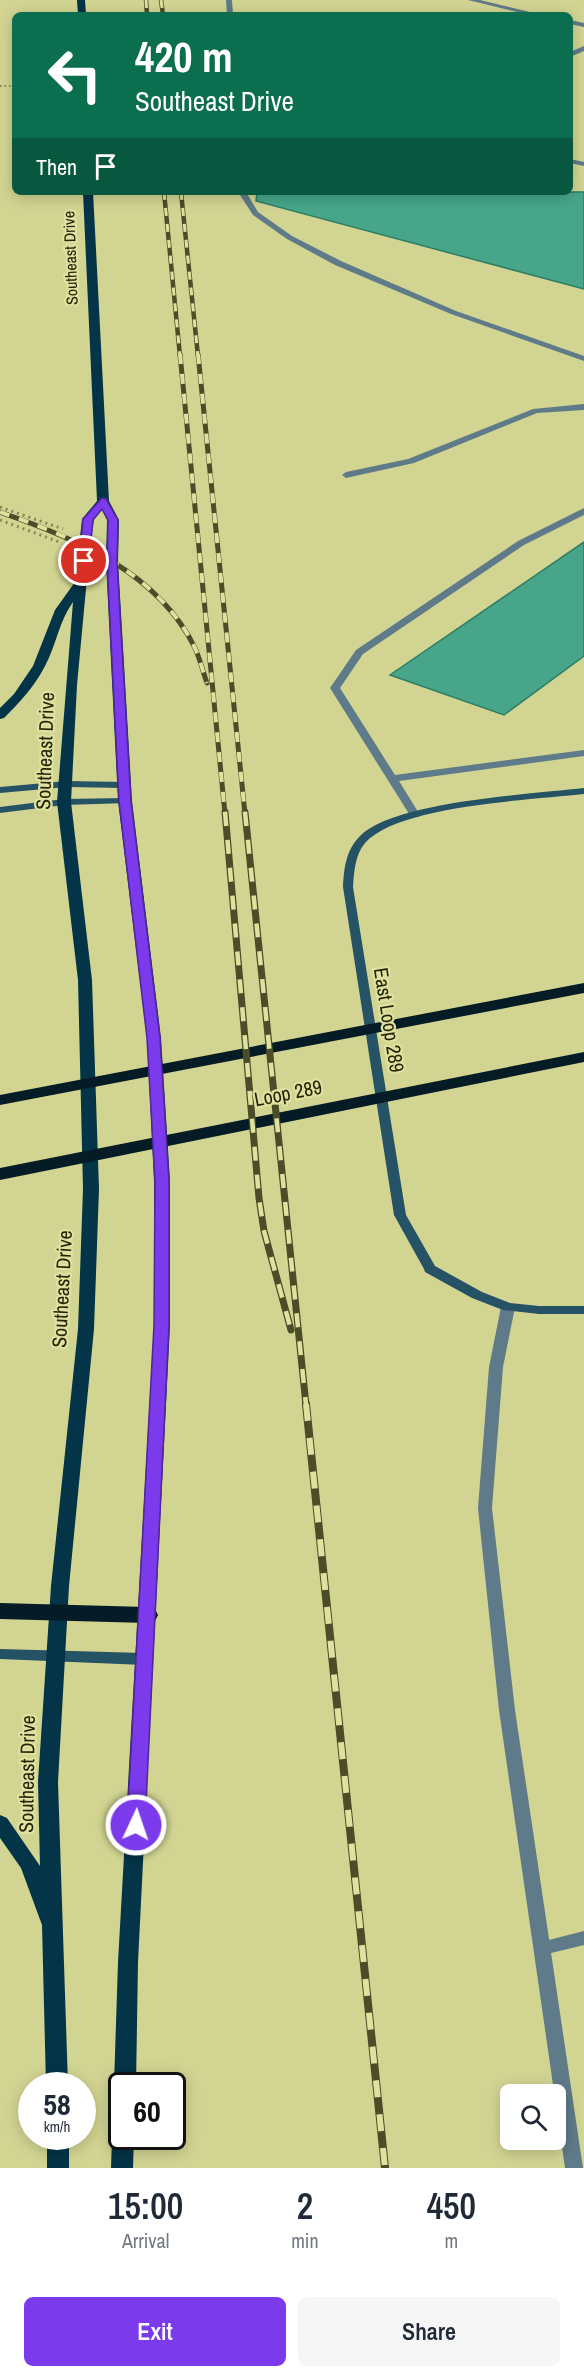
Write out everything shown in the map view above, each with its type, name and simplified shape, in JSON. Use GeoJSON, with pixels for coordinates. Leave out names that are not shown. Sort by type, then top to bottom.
{"type":"FeatureCollection","features":[{"type":"Feature","properties":{"kind":"highway"},"geometry":{"type":"LineString","coordinates":[[0,1100],[584,988]]}},
{"type":"Feature","properties":{"kind":"highway","name":"Loop 289"},"geometry":{"type":"LineString","coordinates":[[0,1174],[584,1057]]}},
{"type":"Feature","properties":{"kind":"highway"},"geometry":{"type":"LineString","coordinates":[[0,1611],[147,1615]]}},
{"type":"Feature","properties":{"kind":"main road","name":"Southeast Drive"},"geometry":{"type":"LineString","coordinates":[[88,195],[102,501],[113,520],[112,562],[125,793],[154,1038],[162,1181],[162,1325],[126,2072]]}},
{"type":"Feature","properties":{"kind":"main road","name":"Southeast Drive"},"geometry":{"type":"LineString","coordinates":[[57,2072],[48,1782],[58,1612],[86,1329],[92,1189],[85,980],[64,802],[67,784],[71,685],[88,519],[102,501]]}},
{"type":"Feature","properties":{"kind":"main road"},"geometry":{"type":"LineString","coordinates":[[0,715],[18,697],[39,666],[61,610],[81,582]]}},
{"type":"Feature","properties":{"kind":"main road"},"geometry":{"type":"LineString","coordinates":[[0,790],[67,784],[125,793]]}},
{"type":"Feature","properties":{"kind":"main road","name":"East Loop 289"},"geometry":{"type":"LineString","coordinates":[[584,791],[459,806],[397,819],[368,834],[349,858],[348,887],[400,1215],[430,1269],[477,1295],[508,1307],[584,1310]]}},
{"type":"Feature","properties":{"kind":"main road"},"geometry":{"type":"LineString","coordinates":[[0,810],[125,793]]}},
{"type":"Feature","properties":{"kind":"main road"},"geometry":{"type":"LineString","coordinates":[[0,1654],[144,1659]]}},
{"type":"Feature","properties":{"kind":"main road"},"geometry":{"type":"LineString","coordinates":[[0,1823],[30,1866],[54,1935]]}},
{"type":"Feature","properties":{"kind":"main road"},"geometry":{"type":"LineString","coordinates":[[58,2150],[58,2168]]}},
{"type":"Feature","properties":{"kind":"main road"},"geometry":{"type":"LineString","coordinates":[[122,2168],[123,2150]]}},
{"type":"Feature","properties":{"kind":"street"},"geometry":{"type":"LineString","coordinates":[[471,0],[525,12]]}},
{"type":"Feature","properties":{"kind":"street"},"geometry":{"type":"LineString","coordinates":[[242,195],[257,217],[284,236],[328,261],[472,319],[584,359]]}},
{"type":"Feature","properties":{"kind":"street"},"geometry":{"type":"LineString","coordinates":[[346,475],[411,460],[536,411],[584,407]]}},
{"type":"Feature","properties":{"kind":"street"},"geometry":{"type":"LineString","coordinates":[[415,815],[335,688],[359,652],[521,543],[584,511]]}},
{"type":"Feature","properties":{"kind":"street"},"geometry":{"type":"LineString","coordinates":[[392,778],[584,753]]}},
{"type":"Feature","properties":{"kind":"street"},"geometry":{"type":"LineString","coordinates":[[508,1307],[496,1367],[485,1508],[507,1710],[574,2168]]}},
{"type":"Feature","properties":{"kind":"street"},"geometry":{"type":"LineString","coordinates":[[543,1948],[584,1938]]}},
{"type":"Feature","properties":{"kind":"path"},"geometry":{"type":"LineString","coordinates":[[0,507],[86,536]]}},
{"type":"Feature","properties":{"kind":"path"},"geometry":{"type":"LineString","coordinates":[[0,520],[85,552]]}},
{"type":"Feature","properties":{"kind":"building"},"geometry":{"type":"Polygon","coordinates":[[[573,192],[584,192],[584,289],[256,201],[257,195],[573,195],[573,192]]]}},
{"type":"Feature","properties":{"kind":"building"},"geometry":{"type":"Polygon","coordinates":[[[584,542],[584,656],[504,715],[390,675],[584,542]]]}},
{"type":"Feature","properties":{"kind":"railway"},"geometry":{"type":"LineString","coordinates":[[146,0],[147,12]]}},
{"type":"Feature","properties":{"kind":"railway"},"geometry":{"type":"LineString","coordinates":[[161,0],[163,12]]}},
{"type":"Feature","properties":{"kind":"railway"},"geometry":{"type":"LineString","coordinates":[[164,195],[180,356]]}},
{"type":"Feature","properties":{"kind":"railway"},"geometry":{"type":"LineString","coordinates":[[181,195],[198,356]]}},
{"type":"Feature","properties":{"kind":"railway"},"geometry":{"type":"LineString","coordinates":[[180,354],[225,814]]}},
{"type":"Feature","properties":{"kind":"railway"},"geometry":{"type":"LineString","coordinates":[[198,354],[245,814]]}},
{"type":"Feature","properties":{"kind":"railway"},"geometry":{"type":"LineString","coordinates":[[0,512],[85,546],[137,578],[179,621],[195,648],[207,683]]}},
{"type":"Feature","properties":{"kind":"railway"},"geometry":{"type":"LineString","coordinates":[[225,812],[259,1198],[264,1231],[291,1330]]}},
{"type":"Feature","properties":{"kind":"railway"},"geometry":{"type":"LineString","coordinates":[[245,812],[306,1405]]}},
{"type":"Feature","properties":{"kind":"railway"},"geometry":{"type":"LineString","coordinates":[[306,1404],[385,2168]]}},
{"type":"Feature","properties":{"kind":"route"},"geometry":{"type":"LineString","coordinates":[[84,561],[88,519],[102,501],[113,520],[112,562],[125,801],[154,1038],[162,1181],[162,1325],[136,1825]]}}]}
